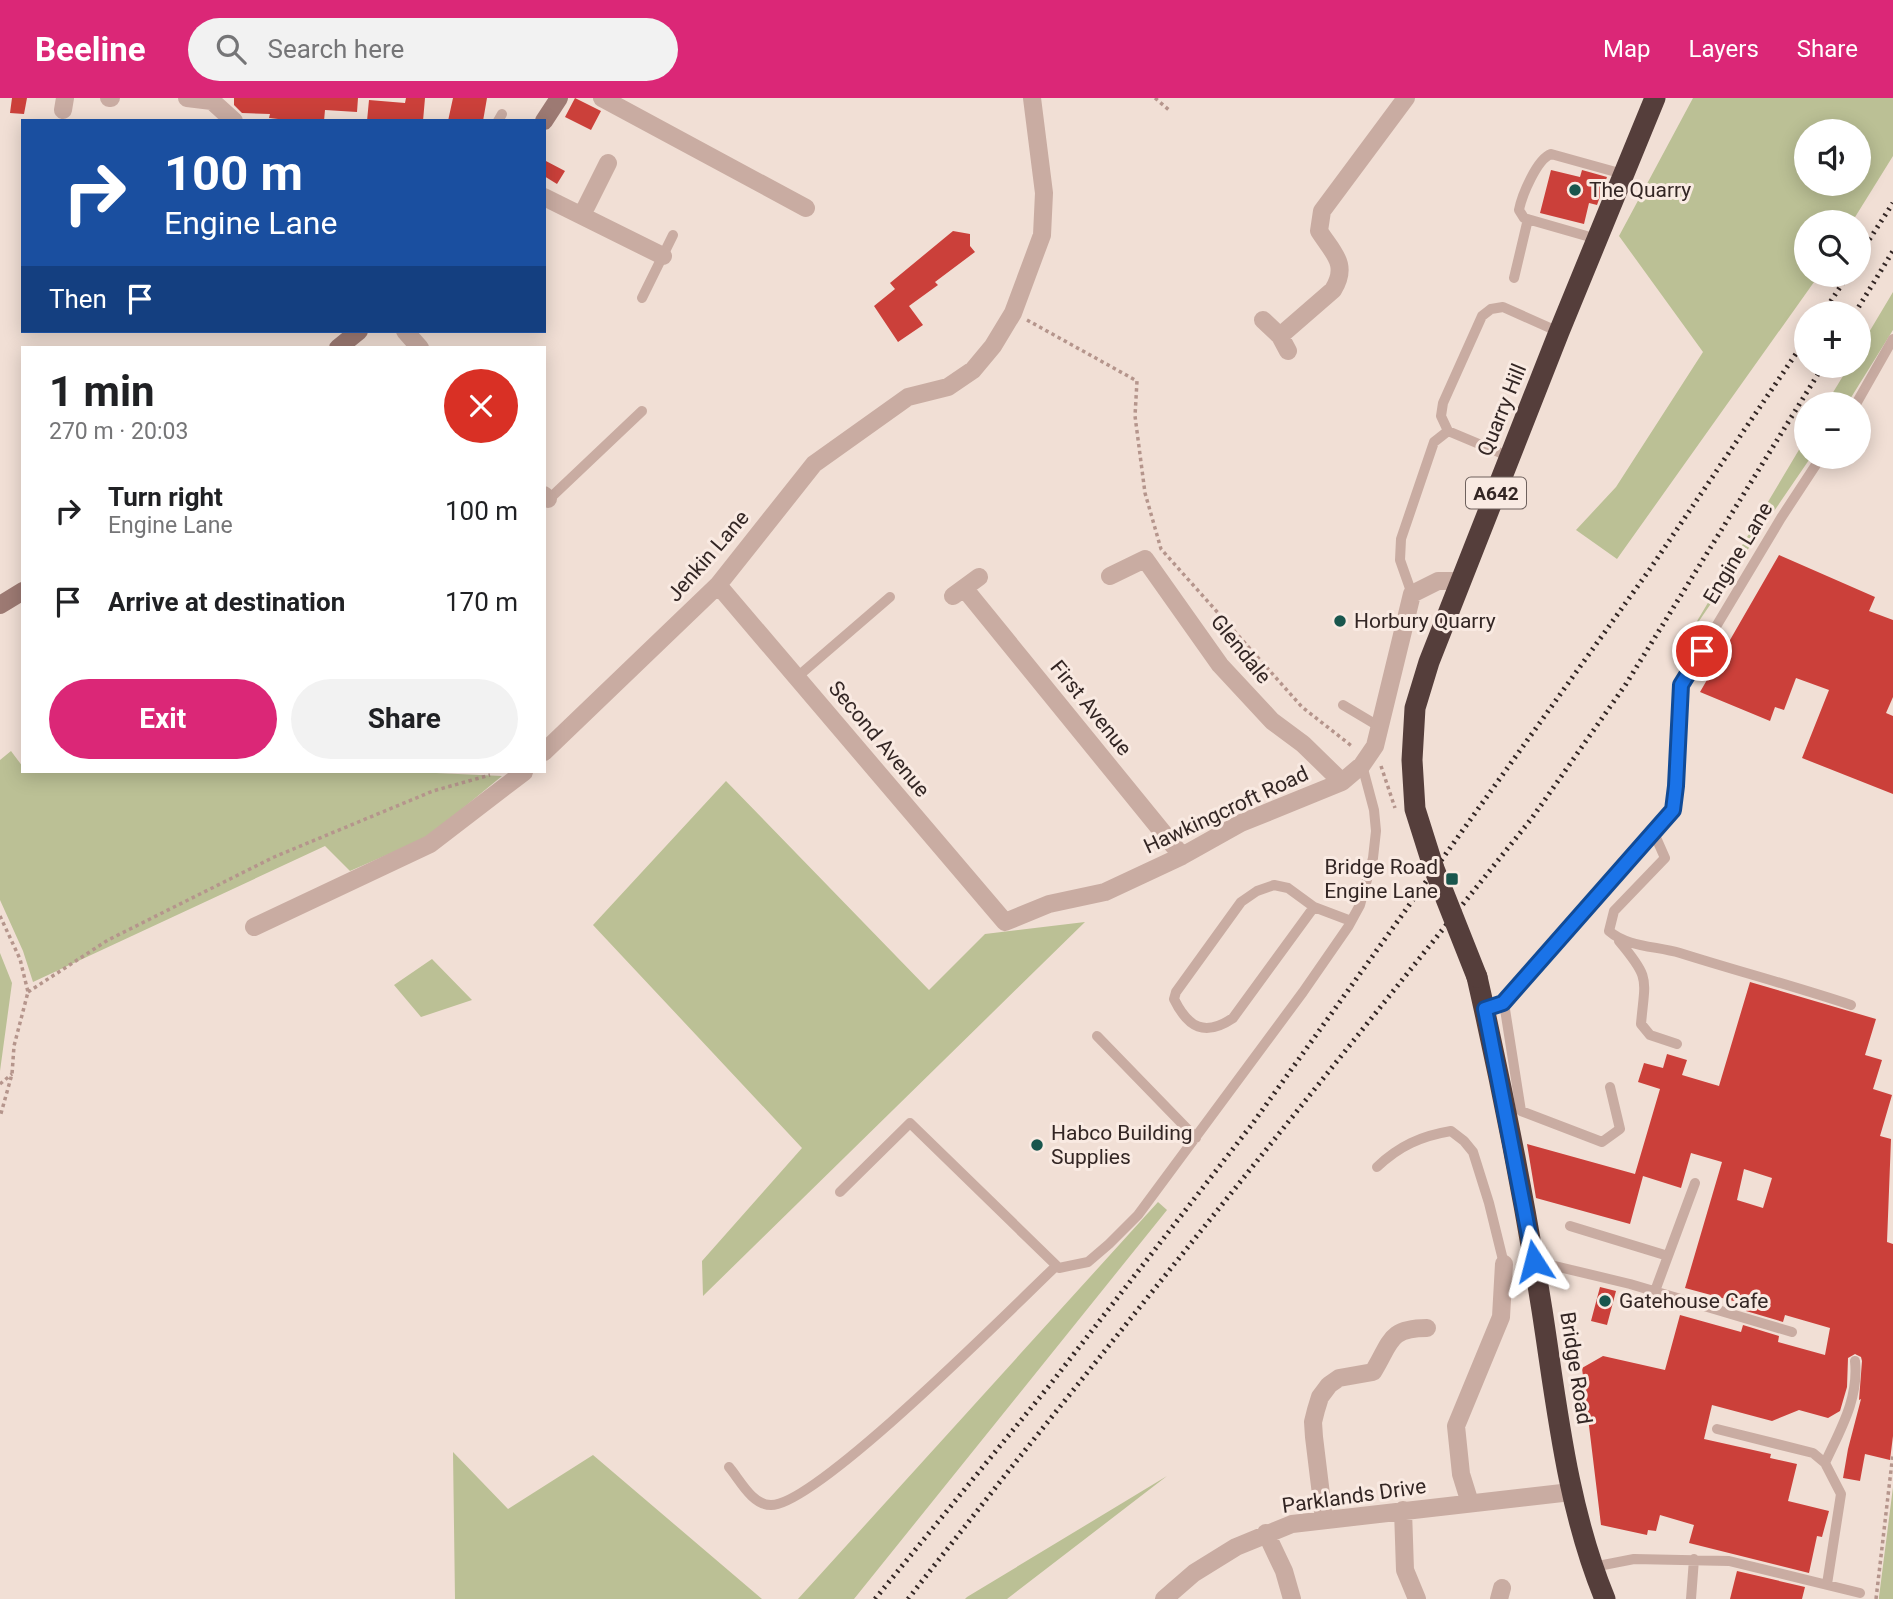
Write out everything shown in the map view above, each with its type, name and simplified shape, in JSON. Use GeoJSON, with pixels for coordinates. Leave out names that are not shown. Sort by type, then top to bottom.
{"type":"FeatureCollection","features":[{"type":"Feature","properties":{"kind":"highway","name":"A642"},"geometry":{"type":"LineString","coordinates":[[1642,131],[1656,98]]}},
{"type":"Feature","properties":{"kind":"highway","name":"Quarry Hill"},"geometry":{"type":"LineString","coordinates":[[1477,976],[1433,866],[1415,809],[1412,760],[1415,708],[1429,662],[1559,332],[1642,131]]}},
{"type":"Feature","properties":{"kind":"highway","name":"Bridge Road"},"geometry":{"type":"LineString","coordinates":[[1477,976],[1494,1006],[1571,1492],[1583,1541],[1605,1599]]}},
{"type":"Feature","properties":{"kind":"main road"},"geometry":{"type":"LineString","coordinates":[[545,119],[559,98]]}},
{"type":"Feature","properties":{"kind":"main road","name":"Quarry Hill"},"geometry":{"type":"LineString","coordinates":[[1642,98],[1642,131]]}},
{"type":"Feature","properties":{"kind":"main road"},"geometry":{"type":"LineString","coordinates":[[340,346],[357,333]]}},
{"type":"Feature","properties":{"kind":"main road"},"geometry":{"type":"LineString","coordinates":[[0,605],[21,592]]}},
{"type":"Feature","properties":{"kind":"street"},"geometry":{"type":"LineString","coordinates":[[187,98],[212,101],[232,119]]}},
{"type":"Feature","properties":{"kind":"street"},"geometry":{"type":"LineString","coordinates":[[602,98],[806,208]]}},
{"type":"Feature","properties":{"kind":"street"},"geometry":{"type":"LineString","coordinates":[[1013,313],[1042,235],[1044,193],[1032,98]]}},
{"type":"Feature","properties":{"kind":"street"},"geometry":{"type":"LineString","coordinates":[[1263,320],[1284,343],[1334,290],[1339,281],[1340,262],[1319,231],[1322,211],[1403,99]]}},
{"type":"Feature","properties":{"kind":"street"},"geometry":{"type":"LineString","coordinates":[[582,215],[608,163]]}},
{"type":"Feature","properties":{"kind":"street"},"geometry":{"type":"LineString","coordinates":[[546,198],[663,256]]}},
{"type":"Feature","properties":{"kind":"street","name":"Jenkin Lane"},"geometry":{"type":"LineString","coordinates":[[546,750],[718,585],[814,464],[908,397],[948,387],[973,370],[993,346],[1013,313]]}},
{"type":"Feature","properties":{"kind":"street","name":"Glendale"},"geometry":{"type":"LineString","coordinates":[[1110,576],[1145,559],[1220,665],[1272,721],[1303,744],[1342,782]]}},
{"type":"Feature","properties":{"kind":"street"},"geometry":{"type":"LineString","coordinates":[[1412,594],[1438,581],[1462,581]]}},
{"type":"Feature","properties":{"kind":"street","name":"Second Avenue"},"geometry":{"type":"LineString","coordinates":[[718,585],[1005,922]]}},
{"type":"Feature","properties":{"kind":"street","name":"First Avenue"},"geometry":{"type":"LineString","coordinates":[[965,587],[1182,856]]}},
{"type":"Feature","properties":{"kind":"street","name":"Hawkingcroft Road"},"geometry":{"type":"LineString","coordinates":[[1005,922],[1049,904],[1105,892],[1182,856],[1241,823],[1342,782],[1365,762],[1375,746],[1412,594]]}},
{"type":"Feature","properties":{"kind":"street"},"geometry":{"type":"LineString","coordinates":[[254,927],[430,844],[523,773]]}},
{"type":"Feature","properties":{"kind":"street"},"geometry":{"type":"LineString","coordinates":[[1470,1503],[1461,1474],[1456,1426],[1501,1317],[1504,1264]]}},
{"type":"Feature","properties":{"kind":"street"},"geometry":{"type":"LineString","coordinates":[[1324,1519],[1313,1422],[1320,1397],[1329,1385],[1339,1378],[1373,1372],[1398,1333],[1407,1328],[1427,1328]]}},
{"type":"Feature","properties":{"kind":"street","name":"Parklands Drive"},"geometry":{"type":"LineString","coordinates":[[1164,1599],[1194,1573],[1236,1547],[1292,1524],[1571,1492]]}},
{"type":"Feature","properties":{"kind":"street"},"geometry":{"type":"LineString","coordinates":[[1403,1510],[1405,1570],[1417,1599]]}},
{"type":"Feature","properties":{"kind":"street"},"geometry":{"type":"LineString","coordinates":[[1266,1533],[1284,1571],[1292,1599]]}},
{"type":"Feature","properties":{"kind":"lane"},"geometry":{"type":"LineString","coordinates":[[1597,239],[1528,219],[1521,215],[1521,202],[1541,160],[1547,155],[1624,174]]}},
{"type":"Feature","properties":{"kind":"lane"},"geometry":{"type":"LineString","coordinates":[[1514,278],[1528,219]]}},
{"type":"Feature","properties":{"kind":"lane"},"geometry":{"type":"LineString","coordinates":[[642,298],[673,235]]}},
{"type":"Feature","properties":{"kind":"lane"},"geometry":{"type":"LineString","coordinates":[[1510,457],[1448,431],[1441,416],[1443,403],[1482,316],[1490,309],[1503,307],[1559,332]]}},
{"type":"Feature","properties":{"kind":"lane"},"geometry":{"type":"LineString","coordinates":[[1863,392],[1893,339]]}},
{"type":"Feature","properties":{"kind":"lane"},"geometry":{"type":"LineString","coordinates":[[546,499],[642,411]]}},
{"type":"Feature","properties":{"kind":"lane"},"geometry":{"type":"LineString","coordinates":[[1412,594],[1399,560],[1401,539],[1434,442],[1448,431]]}},
{"type":"Feature","properties":{"kind":"lane","name":"Engine Lane"},"geometry":{"type":"LineString","coordinates":[[1494,1006],[1673,810],[1681,685],[1813,469]]}},
{"type":"Feature","properties":{"kind":"lane"},"geometry":{"type":"LineString","coordinates":[[796,678],[890,597]]}},
{"type":"Feature","properties":{"kind":"lane"},"geometry":{"type":"LineString","coordinates":[[1343,705],[1380,727]]}},
{"type":"Feature","properties":{"kind":"lane"},"geometry":{"type":"LineString","coordinates":[[840,1192],[910,1123],[1059,1268],[1088,1262],[1138,1215],[1303,992],[1360,905],[1373,858],[1376,831],[1365,762]]}},
{"type":"Feature","properties":{"kind":"lane"},"geometry":{"type":"LineString","coordinates":[[1654,833],[1665,858],[1614,911],[1609,931],[1639,965],[1646,984],[1641,1024],[1650,1035],[1676,1044]]}},
{"type":"Feature","properties":{"kind":"lane"},"geometry":{"type":"LineString","coordinates":[[1314,907],[1233,1018],[1219,1027],[1206,1030],[1186,1019],[1174,999],[1176,992],[1241,902],[1257,891],[1274,885],[1289,888],[1314,907],[1351,921]]}},
{"type":"Feature","properties":{"kind":"lane"},"geometry":{"type":"LineString","coordinates":[[1619,941],[1659,948],[1768,978],[1851,1005]]}},
{"type":"Feature","properties":{"kind":"lane"},"geometry":{"type":"LineString","coordinates":[[1494,1006],[1521,1111],[1601,1142],[1620,1129],[1610,1087]]}},
{"type":"Feature","properties":{"kind":"lane"},"geometry":{"type":"LineString","coordinates":[[1097,1036],[1195,1138]]}},
{"type":"Feature","properties":{"kind":"lane"},"geometry":{"type":"LineString","coordinates":[[1377,1167],[1414,1140],[1451,1131],[1473,1152],[1504,1264]]}},
{"type":"Feature","properties":{"kind":"lane"},"geometry":{"type":"LineString","coordinates":[[1655,1291],[1695,1182]]}},
{"type":"Feature","properties":{"kind":"lane"},"geometry":{"type":"LineString","coordinates":[[1570,1226],[1668,1256]]}},
{"type":"Feature","properties":{"kind":"lane"},"geometry":{"type":"LineString","coordinates":[[1534,1261],[1655,1291],[1792,1332]]}},
{"type":"Feature","properties":{"kind":"lane"},"geometry":{"type":"LineString","coordinates":[[729,1467],[762,1504],[780,1504],[820,1481],[882,1430],[1056,1265]]}},
{"type":"Feature","properties":{"kind":"lane"},"geometry":{"type":"LineString","coordinates":[[1825,1463],[1845,1420],[1857,1382],[1855,1361]]}},
{"type":"Feature","properties":{"kind":"lane"},"geometry":{"type":"LineString","coordinates":[[1717,1429],[1813,1453],[1825,1463],[1841,1494],[1827,1584]]}},
{"type":"Feature","properties":{"kind":"lane"},"geometry":{"type":"LineString","coordinates":[[1593,1567],[1633,1559],[1729,1561],[1860,1592]]}},
{"type":"Feature","properties":{"kind":"lane"},"geometry":{"type":"LineString","coordinates":[[1691,1599],[1694,1559]]}},
{"type":"Feature","properties":{"kind":"path"},"geometry":{"type":"LineString","coordinates":[[1155,98],[1169,110]]}},
{"type":"Feature","properties":{"kind":"path"},"geometry":{"type":"LineString","coordinates":[[1013,313],[1137,382],[1135,416],[1145,493],[1161,549],[1302,707],[1365,762]]}},
{"type":"Feature","properties":{"kind":"path"},"geometry":{"type":"LineString","coordinates":[[28,992],[108,940],[274,857],[433,791],[496,773]]}},
{"type":"Feature","properties":{"kind":"path"},"geometry":{"type":"LineString","coordinates":[[0,916],[20,959],[28,992],[14,1046],[12,1074],[0,1117]]}},
{"type":"Feature","properties":{"kind":"path"},"geometry":{"type":"LineString","coordinates":[[0,1084],[12,1074]]}},
{"type":"Feature","properties":{"kind":"path"},"geometry":{"type":"LineString","coordinates":[[1876,1599],[1893,1452]]}},
{"type":"Feature","properties":{"kind":"green space"},"geometry":{"type":"Polygon","coordinates":[[[1693,98],[1893,98],[1893,156],[1871,191],[1871,119],[1794,119],[1794,196],[1868,196],[1859,210],[1794,210],[1794,287],[1810,287],[1801,301],[1794,301],[1794,310],[1617,559],[1576,530],[1616,487],[1703,352],[1619,236],[1693,98]]]}},
{"type":"Feature","properties":{"kind":"green space"},"geometry":{"type":"Polygon","coordinates":[[[1893,292],[1893,330],[1871,365],[1871,329],[1893,292]]]}},
{"type":"Feature","properties":{"kind":"green space"},"geometry":{"type":"Polygon","coordinates":[[[1842,378],[1863,378],[1854,392],[1833,392],[1842,378]]]}},
{"type":"Feature","properties":{"kind":"green space"},"geometry":{"type":"Polygon","coordinates":[[[1794,458],[1794,469],[1803,469],[1684,643],[1794,458]]]}},
{"type":"Feature","properties":{"kind":"green space"},"geometry":{"type":"Polygon","coordinates":[[[11,751],[21,764],[21,773],[436,773],[502,776],[428,837],[350,871],[325,846],[33,982],[23,951],[0,900],[0,760],[11,751]]]}},
{"type":"Feature","properties":{"kind":"green space"},"geometry":{"type":"Polygon","coordinates":[[[726,781],[929,990],[985,934],[1085,922],[703,1296],[702,1261],[802,1148],[593,925],[726,781]]]}},
{"type":"Feature","properties":{"kind":"green space"},"geometry":{"type":"Polygon","coordinates":[[[0,953],[12,983],[0,1071],[0,953]]]}},
{"type":"Feature","properties":{"kind":"green space"},"geometry":{"type":"Polygon","coordinates":[[[432,959],[472,1000],[421,1017],[394,985],[432,959]]]}},
{"type":"Feature","properties":{"kind":"green space"},"geometry":{"type":"Polygon","coordinates":[[[1158,1202],[1167,1210],[854,1599],[798,1599],[1158,1202]]]}},
{"type":"Feature","properties":{"kind":"green space"},"geometry":{"type":"Polygon","coordinates":[[[453,1452],[508,1509],[593,1455],[762,1599],[455,1599],[453,1452]]]}},
{"type":"Feature","properties":{"kind":"green space"},"geometry":{"type":"Polygon","coordinates":[[[1167,1476],[1007,1599],[965,1599],[967,1597],[1167,1476]]]}},
{"type":"Feature","properties":{"kind":"green space"},"geometry":{"type":"Polygon","coordinates":[[[1893,1487],[1893,1599],[1879,1599],[1879,1597],[1893,1487]]]}},
{"type":"Feature","properties":{"kind":"building"},"geometry":{"type":"Polygon","coordinates":[[[12,98],[27,98],[24,114],[10,113],[12,98]]]}},
{"type":"Feature","properties":{"kind":"building"},"geometry":{"type":"Polygon","coordinates":[[[234,98],[358,98],[357,112],[325,110],[324,119],[269,118],[270,114],[242,113],[234,105],[234,98]]]}},
{"type":"Feature","properties":{"kind":"building"},"geometry":{"type":"Polygon","coordinates":[[[406,98],[425,98],[423,119],[367,119],[369,100],[405,103],[406,98]]]}},
{"type":"Feature","properties":{"kind":"building"},"geometry":{"type":"Polygon","coordinates":[[[453,98],[487,98],[483,119],[448,119],[453,98]]]}},
{"type":"Feature","properties":{"kind":"building"},"geometry":{"type":"Polygon","coordinates":[[[575,98],[601,111],[591,130],[565,117],[575,98]]]}},
{"type":"Feature","properties":{"kind":"building"},"geometry":{"type":"Polygon","coordinates":[[[546,161],[565,171],[557,184],[546,177],[546,161]]]}},
{"type":"Feature","properties":{"kind":"building","name":"The Quarry"},"geometry":{"type":"Polygon","coordinates":[[[1551,170],[1580,177],[1582,170],[1607,177],[1597,205],[1589,203],[1584,224],[1540,213],[1551,170]]]}},
{"type":"Feature","properties":{"kind":"building"},"geometry":{"type":"Polygon","coordinates":[[[953,231],[970,234],[970,246],[975,252],[935,282],[938,285],[909,306],[923,325],[898,342],[874,306],[895,289],[890,283],[953,231]]]}},
{"type":"Feature","properties":{"kind":"building"},"geometry":{"type":"Polygon","coordinates":[[[1779,555],[1875,597],[1869,611],[1893,620],[1893,697],[1886,713],[1893,716],[1893,794],[1802,758],[1829,690],[1796,678],[1784,710],[1775,707],[1770,721],[1700,692],[1779,555]]]}},
{"type":"Feature","properties":{"kind":"building"},"geometry":{"type":"Polygon","coordinates":[[[1750,982],[1876,1019],[1865,1055],[1882,1060],[1873,1089],[1892,1095],[1880,1136],[1891,1139],[1887,1242],[1893,1244],[1893,1436],[1890,1460],[1865,1454],[1860,1481],[1843,1478],[1861,1399],[1859,1400],[1862,1361],[1861,1357],[1855,1354],[1848,1358],[1847,1387],[1840,1411],[1828,1418],[1799,1410],[1772,1421],[1712,1405],[1704,1439],[1771,1454],[1770,1458],[1797,1464],[1788,1501],[1829,1511],[1822,1537],[1817,1536],[1809,1573],[1689,1543],[1694,1525],[1660,1515],[1656,1531],[1648,1530],[1647,1535],[1601,1525],[1582,1368],[1603,1356],[1665,1370],[1680,1315],[1741,1332],[1743,1325],[1779,1336],[1778,1342],[1825,1355],[1830,1328],[1785,1315],[1783,1322],[1746,1311],[1748,1305],[1685,1288],[1722,1162],[1691,1153],[1681,1188],[1643,1176],[1630,1224],[1536,1198],[1527,1144],[1635,1174],[1660,1089],[1638,1082],[1644,1063],[1663,1068],[1667,1054],[1687,1060],[1682,1075],[1719,1086],[1750,982]],[[1744,1169],[1737,1200],[1763,1208],[1772,1178],[1744,1169]]]}},
{"type":"Feature","properties":{"kind":"building","name":"Gatehouse Cafe"},"geometry":{"type":"Polygon","coordinates":[[[1600,1287],[1616,1291],[1607,1325],[1591,1321],[1600,1287]]]}},
{"type":"Feature","properties":{"kind":"building"},"geometry":{"type":"Polygon","coordinates":[[[1737,1571],[1805,1587],[1802,1599],[1730,1599],[1737,1571]]]}},
{"type":"Feature","properties":{"kind":"railway"},"geometry":{"type":"LineString","coordinates":[[1871,237],[1893,203]]}},
{"type":"Feature","properties":{"kind":"railway"},"geometry":{"type":"LineString","coordinates":[[1862,301],[1893,251]]}},
{"type":"Feature","properties":{"kind":"railway"},"geometry":{"type":"LineString","coordinates":[[1831,301],[1840,287]]}},
{"type":"Feature","properties":{"kind":"railway"},"geometry":{"type":"LineString","coordinates":[[875,1599],[1049,1386],[1253,1123],[1650,569],[1794,357]]}},
{"type":"Feature","properties":{"kind":"railway"},"geometry":{"type":"LineString","coordinates":[[908,1599],[1532,818],[1626,684],[1816,378]]}},
{"type":"Feature","properties":{"kind":"place","name":"The Quarry"},"geometry":{"type":"Point","coordinates":[1575,190]}},
{"type":"Feature","properties":{"kind":"place","name":"Horbury Quarry"},"geometry":{"type":"Point","coordinates":[1340,621]}},
{"type":"Feature","properties":{"kind":"place","name":"Bridge Road Engine Lane"},"geometry":{"type":"Point","coordinates":[1452,879]}},
{"type":"Feature","properties":{"kind":"place","name":"Habco Building Supplies"},"geometry":{"type":"Point","coordinates":[1037,1145]}},
{"type":"Feature","properties":{"kind":"place","name":"Gatehouse Cafe"},"geometry":{"type":"Point","coordinates":[1605,1301]}},
{"type":"Feature","properties":{"kind":"route"},"geometry":{"type":"LineString","coordinates":[[1534,1261],[1485,1009],[1503,1003],[1673,810],[1681,685],[1702,651]]}}]}
